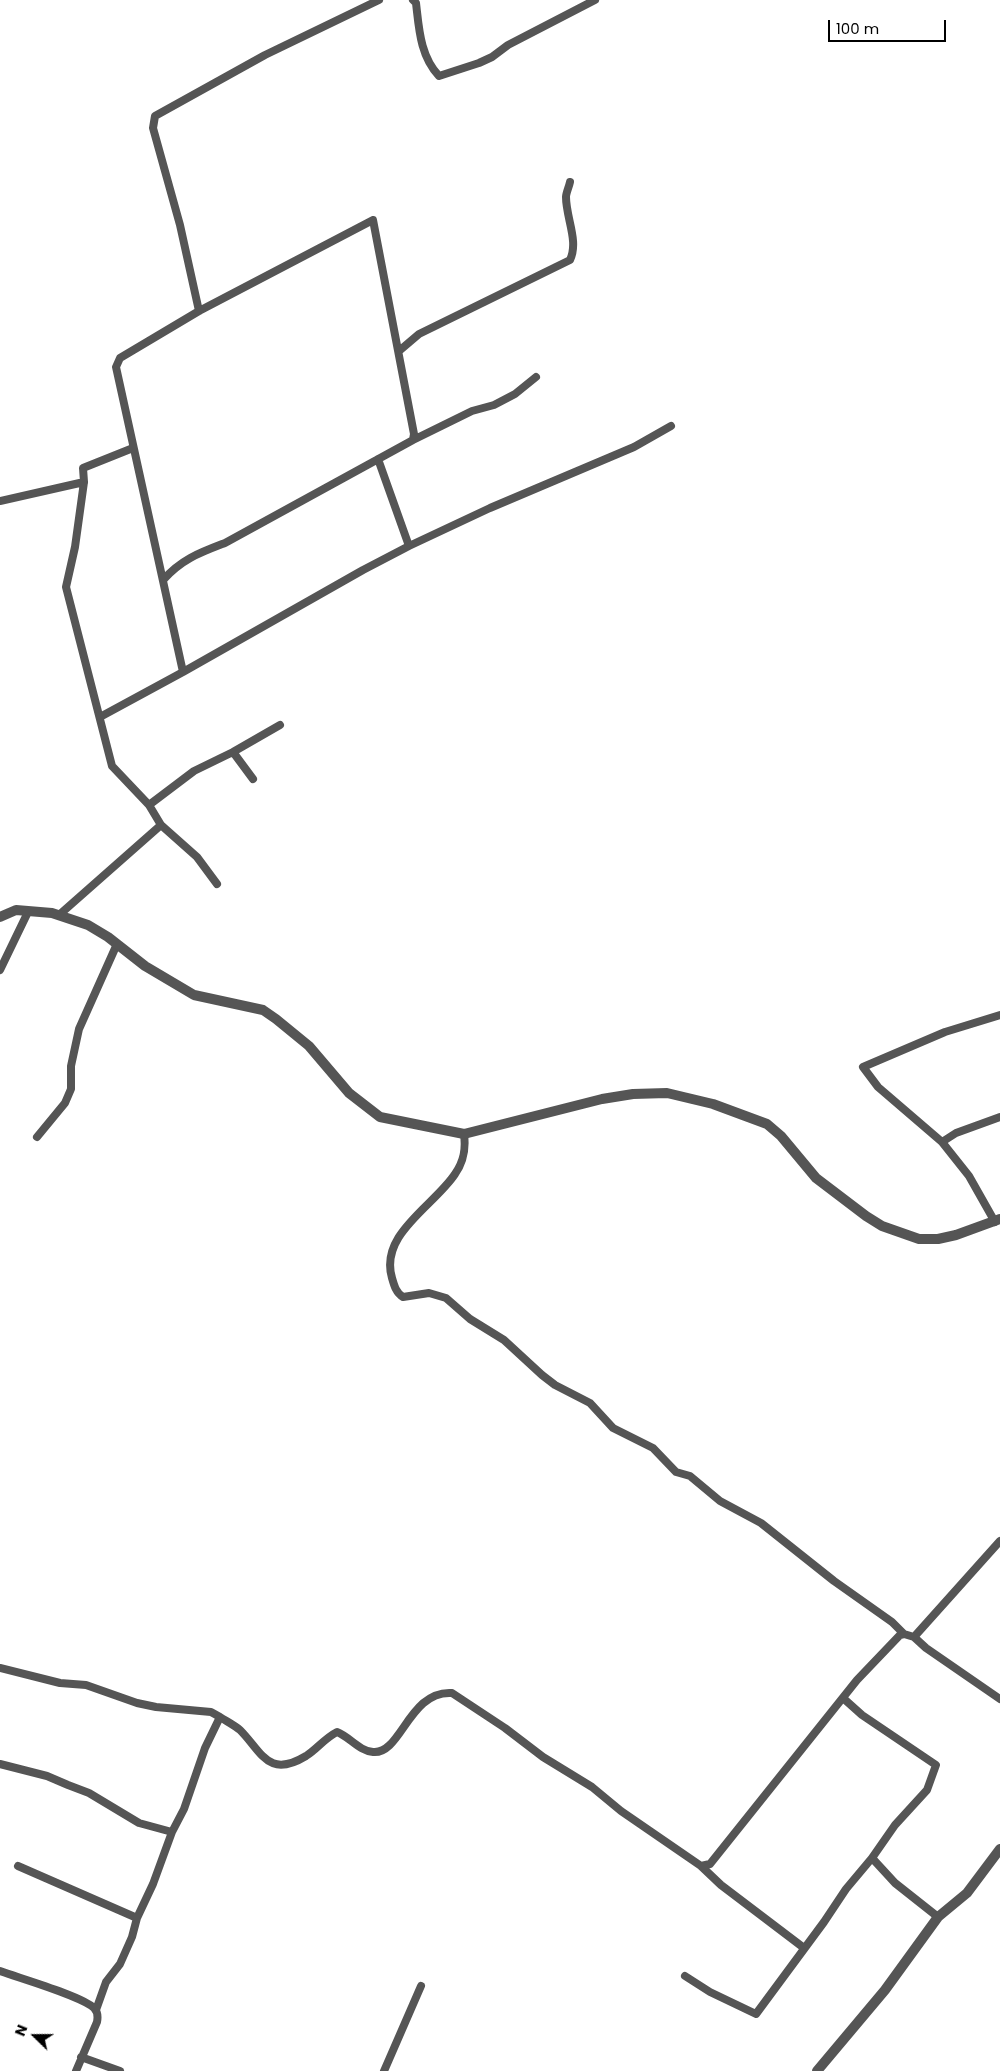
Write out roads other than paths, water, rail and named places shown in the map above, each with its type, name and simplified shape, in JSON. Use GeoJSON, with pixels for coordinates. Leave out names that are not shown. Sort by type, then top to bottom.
{"type":"FeatureCollection","features":[{"type":"Feature","properties":{"kind":"street"},"geometry":{"type":"LineString","coordinates":[[199,311],[180,225],[153,128],[156,116],[265,55],[379,0]]}},
{"type":"Feature","properties":{"kind":"street"},"geometry":{"type":"LineString","coordinates":[[413,0],[416,3],[421,44],[439,76],[492,57],[508,45],[595,0]]}},
{"type":"Feature","properties":{"kind":"street"},"geometry":{"type":"LineString","coordinates":[[399,351],[419,334],[570,260],[573,253],[573,243],[566,197],[570,182]]}},
{"type":"Feature","properties":{"kind":"street"},"geometry":{"type":"LineString","coordinates":[[183,672],[116,367],[120,358],[199,311],[373,220],[399,351],[414,434],[413,440]]}},
{"type":"Feature","properties":{"kind":"street"},"geometry":{"type":"LineString","coordinates":[[163,580],[176,566],[195,554],[225,543],[413,440],[472,411],[494,405],[515,394],[536,377]]}},
{"type":"Feature","properties":{"kind":"street"},"geometry":{"type":"LineString","coordinates":[[100,717],[409,546],[490,508],[634,447],[671,426]]}},
{"type":"Feature","properties":{"kind":"street"},"geometry":{"type":"LineString","coordinates":[[133,448],[83,468],[84,482],[75,548],[66,587],[112,766],[149,805],[161,825],[198,857],[217,884]]}},
{"type":"Feature","properties":{"kind":"street"},"geometry":{"type":"LineString","coordinates":[[378,459],[409,546]]}},
{"type":"Feature","properties":{"kind":"street"},"geometry":{"type":"LineString","coordinates":[[0,501],[84,482]]}},
{"type":"Feature","properties":{"kind":"street"},"geometry":{"type":"LineString","coordinates":[[149,805],[194,771],[234,752],[280,725]]}},
{"type":"Feature","properties":{"kind":"street"},"geometry":{"type":"LineString","coordinates":[[234,752],[253,779]]}},
{"type":"Feature","properties":{"kind":"street"},"geometry":{"type":"LineString","coordinates":[[59,915],[161,825]]}},
{"type":"Feature","properties":{"kind":"street"},"geometry":{"type":"LineString","coordinates":[[0,917],[16,910],[52,913],[88,925],[117,944],[145,966],[194,995],[263,1010],[309,1046],[349,1093],[380,1117],[464,1134],[602,1099],[633,1094],[667,1093],[713,1104],[767,1124],[781,1136],[816,1178],[866,1216],[882,1226],[919,1239],[938,1239],[997,1220],[969,1176],[942,1142],[878,1087],[863,1067],[945,1032],[1000,1015]]}},
{"type":"Feature","properties":{"kind":"street"},"geometry":{"type":"LineString","coordinates":[[0,970],[28,912]]}},
{"type":"Feature","properties":{"kind":"street"},"geometry":{"type":"LineString","coordinates":[[37,1137],[65,1104],[71,1090],[71,1066],[79,1029],[117,944]]}},
{"type":"Feature","properties":{"kind":"street"},"geometry":{"type":"LineString","coordinates":[[942,1142],[956,1132],[1000,1117]]}},
{"type":"Feature","properties":{"kind":"street"},"geometry":{"type":"LineString","coordinates":[[464,1134],[466,1148],[461,1164],[455,1174],[408,1226],[393,1249],[389,1265],[398,1292],[403,1296],[430,1293],[446,1298],[470,1319],[504,1340],[542,1376],[590,1403],[613,1428],[653,1448],[676,1472],[690,1476],[720,1501],[761,1523],[834,1582],[892,1622],[904,1634],[914,1638],[997,1696],[1000,1686]]}},
{"type":"Feature","properties":{"kind":"street"},"geometry":{"type":"LineString","coordinates":[[914,1638],[1000,1541]]}},
{"type":"Feature","properties":{"kind":"street"},"geometry":{"type":"LineString","coordinates":[[701,1866],[710,1864],[869,1667],[904,1634]]}},
{"type":"Feature","properties":{"kind":"street"},"geometry":{"type":"LineString","coordinates":[[0,1668],[60,1683],[86,1685],[137,1703],[156,1707],[211,1712],[239,1730],[262,1757],[269,1762],[287,1764],[306,1756],[337,1732],[362,1748],[376,1753],[388,1748],[423,1702],[443,1692],[452,1693],[506,1728],[543,1757],[592,1787],[622,1811],[701,1866],[721,1885],[804,1948]]}},
{"type":"Feature","properties":{"kind":"street"},"geometry":{"type":"LineString","coordinates":[[685,1976],[710,1992],[756,2014],[824,1922],[846,1888],[872,1858],[895,1825],[927,1790],[936,1765],[862,1715],[843,1698]]}},
{"type":"Feature","properties":{"kind":"street"},"geometry":{"type":"LineString","coordinates":[[76,2071],[97,2022],[96,2010],[106,1982],[120,1964],[132,1937],[137,1918],[153,1884],[172,1832],[184,1809],[205,1748],[220,1717]]}},
{"type":"Feature","properties":{"kind":"street"},"geometry":{"type":"LineString","coordinates":[[0,1764],[46,1776],[75,1787],[89,1793],[139,1823],[172,1832]]}},
{"type":"Feature","properties":{"kind":"street"},"geometry":{"type":"LineString","coordinates":[[817,2071],[885,1990],[938,1917],[967,1892],[1000,1849]]}},
{"type":"Feature","properties":{"kind":"street"},"geometry":{"type":"LineString","coordinates":[[872,1858],[895,1883],[938,1917]]}},
{"type":"Feature","properties":{"kind":"street"},"geometry":{"type":"LineString","coordinates":[[18,1866],[137,1918]]}},
{"type":"Feature","properties":{"kind":"street"},"geometry":{"type":"LineString","coordinates":[[0,1971],[81,2000],[96,2010]]}},
{"type":"Feature","properties":{"kind":"street"},"geometry":{"type":"LineString","coordinates":[[384,2071],[421,1986]]}},
{"type":"Feature","properties":{"kind":"street"},"geometry":{"type":"LineString","coordinates":[[81,2057],[120,2071]]}}]}
